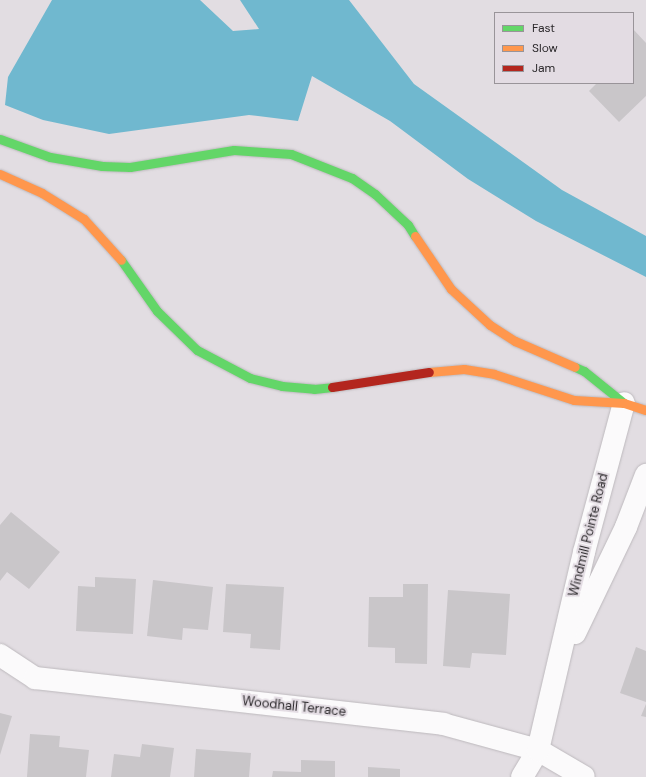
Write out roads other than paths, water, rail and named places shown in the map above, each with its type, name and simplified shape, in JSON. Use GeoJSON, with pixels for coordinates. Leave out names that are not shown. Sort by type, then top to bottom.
{"type":"FeatureCollection","features":[{"type":"Feature","properties":{"kind":"street"},"geometry":{"type":"LineString","coordinates":[[0,139],[50,158],[102,166],[130,167],[234,150],[284,154],[317,163],[352,178],[375,194],[408,225],[451,288],[490,326],[515,341],[584,371],[624,403]]}},
{"type":"Feature","properties":{"kind":"street"},"geometry":{"type":"LineString","coordinates":[[0,174],[42,193],[84,219],[118,257],[157,311],[177,333],[215,361],[250,378],[282,386],[314,389],[373,382],[408,373],[464,369],[494,374],[574,400],[624,403],[646,410]]}},
{"type":"Feature","properties":{"kind":"street","name":"Windmill Pointe Road"},"geometry":{"type":"LineString","coordinates":[[522,777],[538,750],[586,544],[624,403]]}},
{"type":"Feature","properties":{"kind":"street","name":"Windmill Pointe Road"},"geometry":{"type":"LineString","coordinates":[[558,668],[626,527],[646,475]]}},
{"type":"Feature","properties":{"kind":"street","name":"Woodhall Terrace"},"geometry":{"type":"LineString","coordinates":[[0,655],[35,678],[401,718],[443,724],[538,750],[584,777]]}},
{"type":"Feature","properties":{"kind":"water"},"geometry":{"type":"Polygon","coordinates":[[[52,0],[200,0],[233,31],[259,29],[240,0],[349,0],[414,84],[562,190],[646,236],[646,277],[536,221],[468,179],[390,121],[312,76],[298,121],[249,115],[109,134],[43,120],[5,105],[8,77],[52,0]]]}}]}
